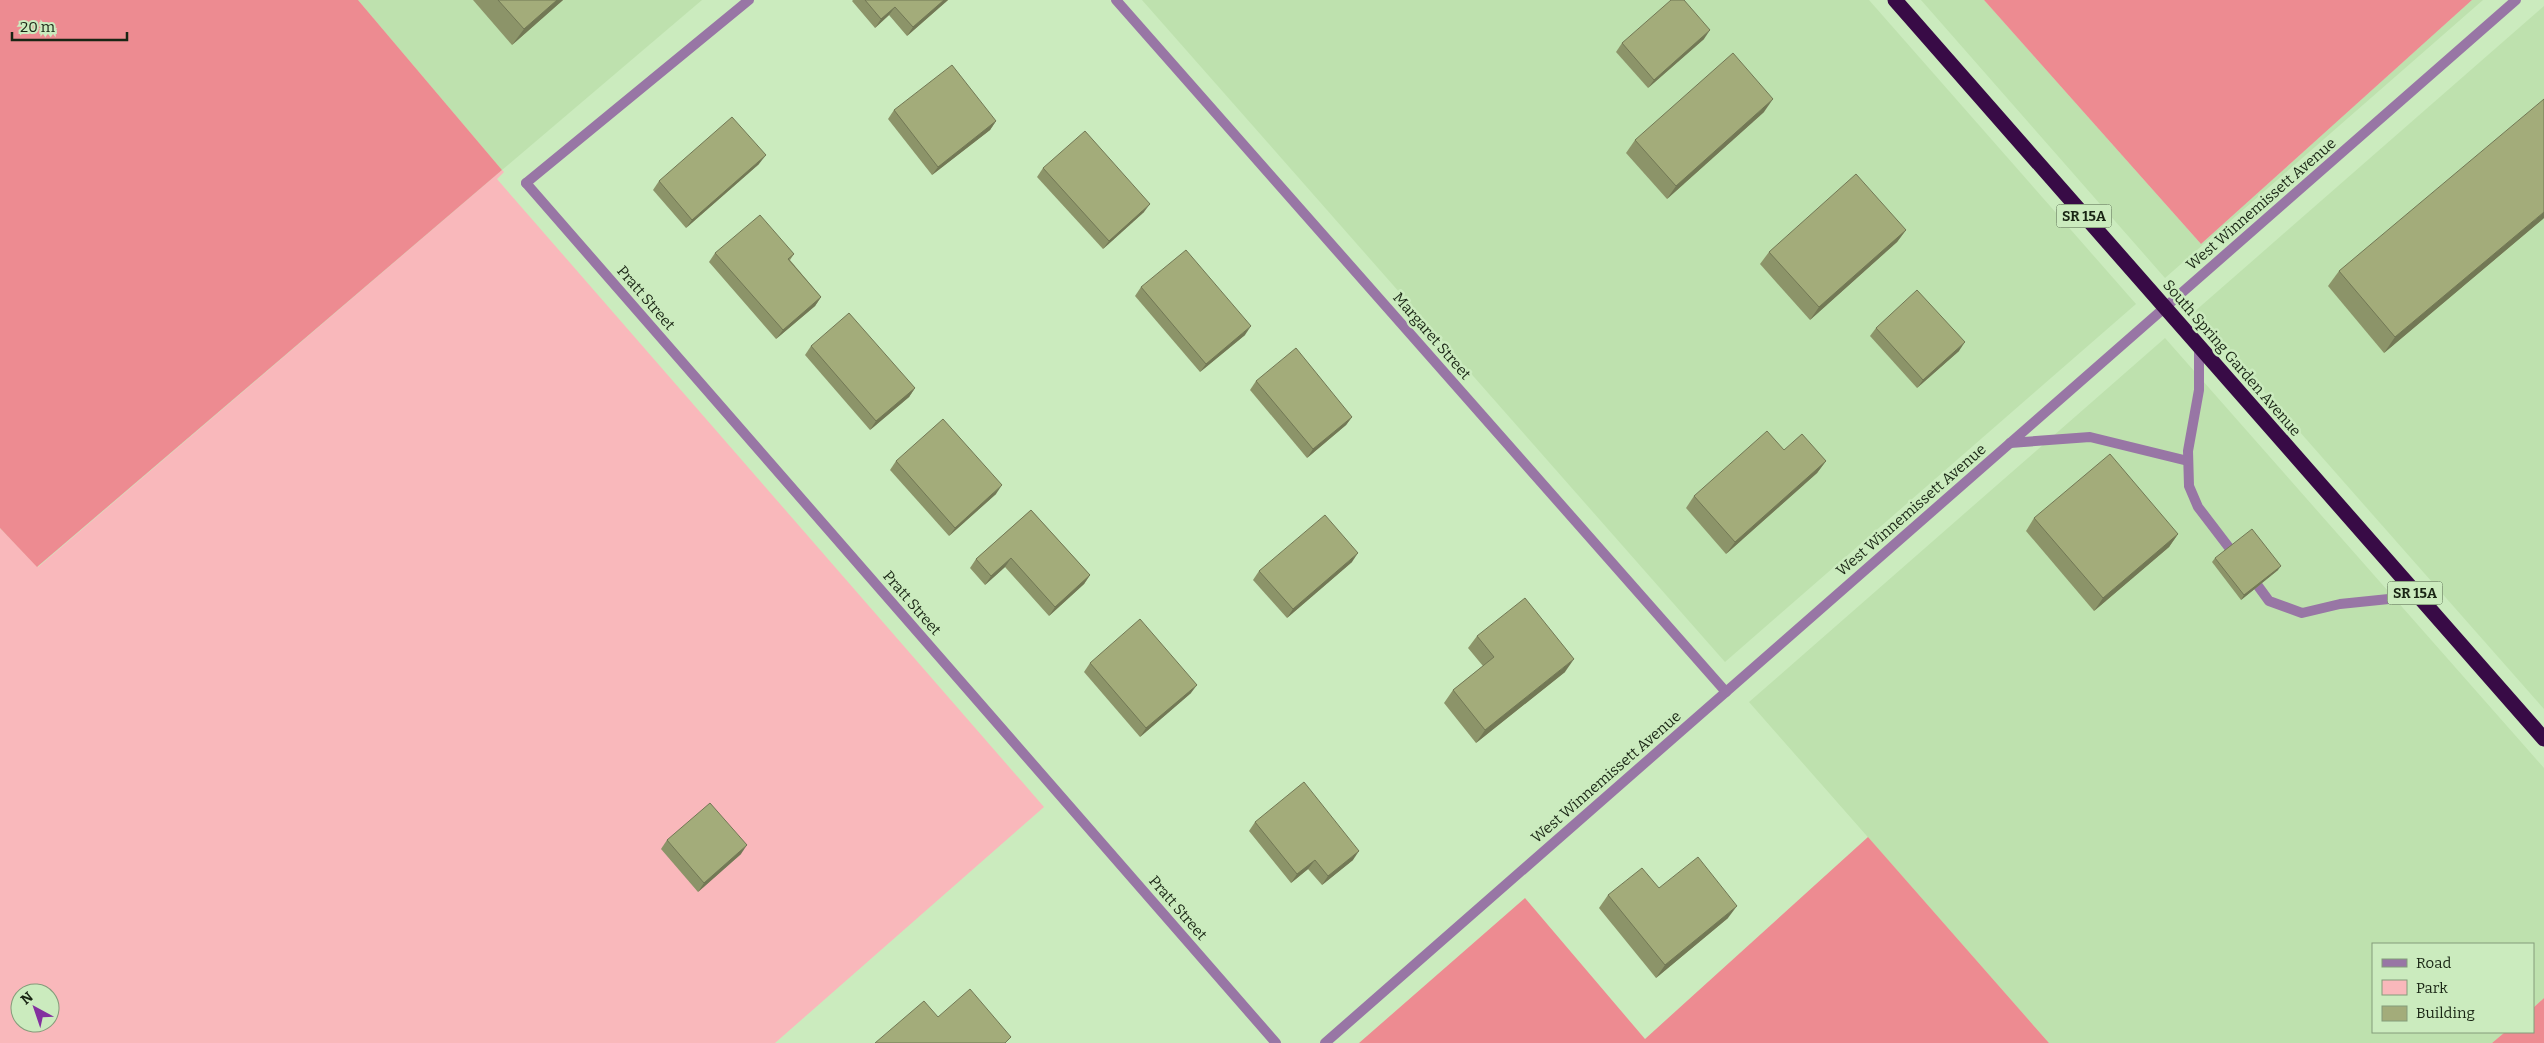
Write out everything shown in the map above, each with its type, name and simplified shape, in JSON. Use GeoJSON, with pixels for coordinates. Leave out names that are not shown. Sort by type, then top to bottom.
{"type":"FeatureCollection","features":[{"type":"Feature","properties":{"kind":"highway","name":"South Spring Garden Avenue"},"geometry":{"type":"LineString","coordinates":[[1895,0],[2544,739]]}},
{"type":"Feature","properties":{"kind":"street","name":"Pratt Street"},"geometry":{"type":"LineString","coordinates":[[749,0],[526,183],[1276,1043]]}},
{"type":"Feature","properties":{"kind":"street","name":"Margaret Street"},"geometry":{"type":"LineString","coordinates":[[1116,0],[1726,692]]}},
{"type":"Feature","properties":{"kind":"street","name":"West Winnemissett Avenue"},"geometry":{"type":"LineString","coordinates":[[1325,1043],[2516,0]]}},
{"type":"Feature","properties":{"kind":"street"},"geometry":{"type":"LineString","coordinates":[[2199,346],[2199,390],[2188,451],[2189,486],[2198,507],[2269,601],[2302,613],[2340,604],[2418,596]]}},
{"type":"Feature","properties":{"kind":"street"},"geometry":{"type":"LineString","coordinates":[[2010,443],[2090,437],[2188,461]]}},
{"type":"Feature","properties":{"kind":"shaded area"},"geometry":{"type":"Polygon","coordinates":[[[0,0],[358,0],[502,170],[37,567],[0,528],[0,0]]]}},
{"type":"Feature","properties":{"kind":"shaded area"},"geometry":{"type":"Polygon","coordinates":[[[358,0],[702,0],[502,170],[358,0]]]}},
{"type":"Feature","properties":{"kind":"shaded area"},"geometry":{"type":"Polygon","coordinates":[[[1142,0],[1869,0],[2136,304],[1725,662],[1142,0]]]}},
{"type":"Feature","properties":{"kind":"shaded area"},"geometry":{"type":"Polygon","coordinates":[[[1921,0],[1984,0],[2201,244],[2472,0],[2483,0],[2165,278],[1921,0]]]}},
{"type":"Feature","properties":{"kind":"shaded area"},"geometry":{"type":"Polygon","coordinates":[[[1984,0],[2472,0],[2201,244],[1984,0]]]}},
{"type":"Feature","properties":{"kind":"shaded area"},"geometry":{"type":"Polygon","coordinates":[[[2544,6],[2544,709],[2194,312],[2544,6]]]}},
{"type":"Feature","properties":{"kind":"shaded area"},"geometry":{"type":"Polygon","coordinates":[[[2165,338],[2544,768],[2544,998],[2534,1007],[2534,943],[2372,943],[2372,1033],[2504,1033],[2492,1043],[2049,1043],[1749,702],[2165,338]]]}},
{"type":"Feature","properties":{"kind":"shaded area"},"geometry":{"type":"Polygon","coordinates":[[[1868,837],[2049,1043],[1359,1043],[1525,898],[1645,1039],[1868,837]]]}},
{"type":"Feature","properties":{"kind":"shaded area"},"geometry":{"type":"Polygon","coordinates":[[[2544,998],[2544,1043],[2492,1043],[2504,1033],[2534,1033],[2534,1007],[2544,998]]]}},
{"type":"Feature","properties":{"kind":"green space"},"geometry":{"type":"Polygon","coordinates":[[[502,170],[504,172],[497,179],[1044,807],[775,1043],[0,1043],[0,528],[38,567],[502,170]]]}},
{"type":"Feature","properties":{"kind":"building"},"geometry":{"type":"Polygon","coordinates":[[[498,0],[557,0],[524,29],[498,0]]]}},
{"type":"Feature","properties":{"kind":"building"},"geometry":{"type":"Polygon","coordinates":[[[865,0],[944,0],[913,27],[895,7],[881,19],[865,0]]]}},
{"type":"Feature","properties":{"kind":"building"},"geometry":{"type":"Polygon","coordinates":[[[1671,0],[1684,0],[1710,30],[1654,80],[1622,43],[1671,0]]]}},
{"type":"Feature","properties":{"kind":"building"},"geometry":{"type":"Polygon","coordinates":[[[1733,53],[1773,99],[1676,186],[1635,140],[1733,53]]]}},
{"type":"Feature","properties":{"kind":"building"},"geometry":{"type":"Polygon","coordinates":[[[952,65],[996,121],[938,167],[894,110],[952,65]]]}},
{"type":"Feature","properties":{"kind":"building"},"geometry":{"type":"Polygon","coordinates":[[[2544,99],[2544,212],[2395,337],[2339,271],[2544,99]]]}},
{"type":"Feature","properties":{"kind":"building"},"geometry":{"type":"Polygon","coordinates":[[[732,117],[766,155],[692,220],[659,181],[732,117]]]}},
{"type":"Feature","properties":{"kind":"building"},"geometry":{"type":"Polygon","coordinates":[[[1085,131],[1150,204],[1109,241],[1043,168],[1085,131]]]}},
{"type":"Feature","properties":{"kind":"building"},"geometry":{"type":"Polygon","coordinates":[[[1856,174],[1906,230],[1819,307],[1769,252],[1856,174]]]}},
{"type":"Feature","properties":{"kind":"building"},"geometry":{"type":"Polygon","coordinates":[[[760,215],[794,254],[788,259],[821,297],[783,330],[715,253],[760,215]]]}},
{"type":"Feature","properties":{"kind":"building"},"geometry":{"type":"Polygon","coordinates":[[[1186,250],[1251,326],[1206,364],[1141,287],[1186,250]]]}},
{"type":"Feature","properties":{"kind":"building"},"geometry":{"type":"Polygon","coordinates":[[[1917,290],[1965,342],[1923,380],[1876,328],[1917,290]]]}},
{"type":"Feature","properties":{"kind":"building"},"geometry":{"type":"Polygon","coordinates":[[[849,313],[915,388],[876,421],[811,346],[849,313]]]}},
{"type":"Feature","properties":{"kind":"building"},"geometry":{"type":"Polygon","coordinates":[[[1296,348],[1352,417],[1313,449],[1256,381],[1296,348]]]}},
{"type":"Feature","properties":{"kind":"building"},"geometry":{"type":"Polygon","coordinates":[[[943,419],[1002,485],[955,528],[896,461],[943,419]]]}},
{"type":"Feature","properties":{"kind":"building"},"geometry":{"type":"Polygon","coordinates":[[[1767,431],[1784,450],[1802,434],[1826,461],[1735,542],[1694,496],[1767,431]]]}},
{"type":"Feature","properties":{"kind":"building"},"geometry":{"type":"Polygon","coordinates":[[[2110,454],[2178,534],[2103,598],[2034,518],[2110,454]]]}},
{"type":"Feature","properties":{"kind":"building"},"geometry":{"type":"Polygon","coordinates":[[[1031,510],[1090,575],[1055,607],[1011,558],[991,576],[976,559],[1031,510]]]}},
{"type":"Feature","properties":{"kind":"building"},"geometry":{"type":"Polygon","coordinates":[[[1325,515],[1358,553],[1293,609],[1259,571],[1325,515]]]}},
{"type":"Feature","properties":{"kind":"building"},"geometry":{"type":"Polygon","coordinates":[[[2252,529],[2281,566],[2244,595],[2215,558],[2252,529]]]}},
{"type":"Feature","properties":{"kind":"building"},"geometry":{"type":"Polygon","coordinates":[[[1525,598],[1574,659],[1485,730],[1453,690],[1494,657],[1477,636],[1525,598]]]}},
{"type":"Feature","properties":{"kind":"building"},"geometry":{"type":"Polygon","coordinates":[[[1140,619],[1197,685],[1146,728],[1090,663],[1140,619]]]}},
{"type":"Feature","properties":{"kind":"building"},"geometry":{"type":"Polygon","coordinates":[[[1304,782],[1359,851],[1328,876],[1315,860],[1297,874],[1255,822],[1304,782]]]}},
{"type":"Feature","properties":{"kind":"building"},"geometry":{"type":"Polygon","coordinates":[[[710,803],[747,845],[704,883],[667,840],[710,803]]]}},
{"type":"Feature","properties":{"kind":"building"},"geometry":{"type":"Polygon","coordinates":[[[1698,857],[1737,906],[1665,965],[1608,895],[1642,868],[1659,888],[1698,857]]]}},
{"type":"Feature","properties":{"kind":"building"},"geometry":{"type":"Polygon","coordinates":[[[970,989],[1011,1037],[1005,1043],[875,1043],[924,1001],[938,1017],[970,989]]]}}]}
